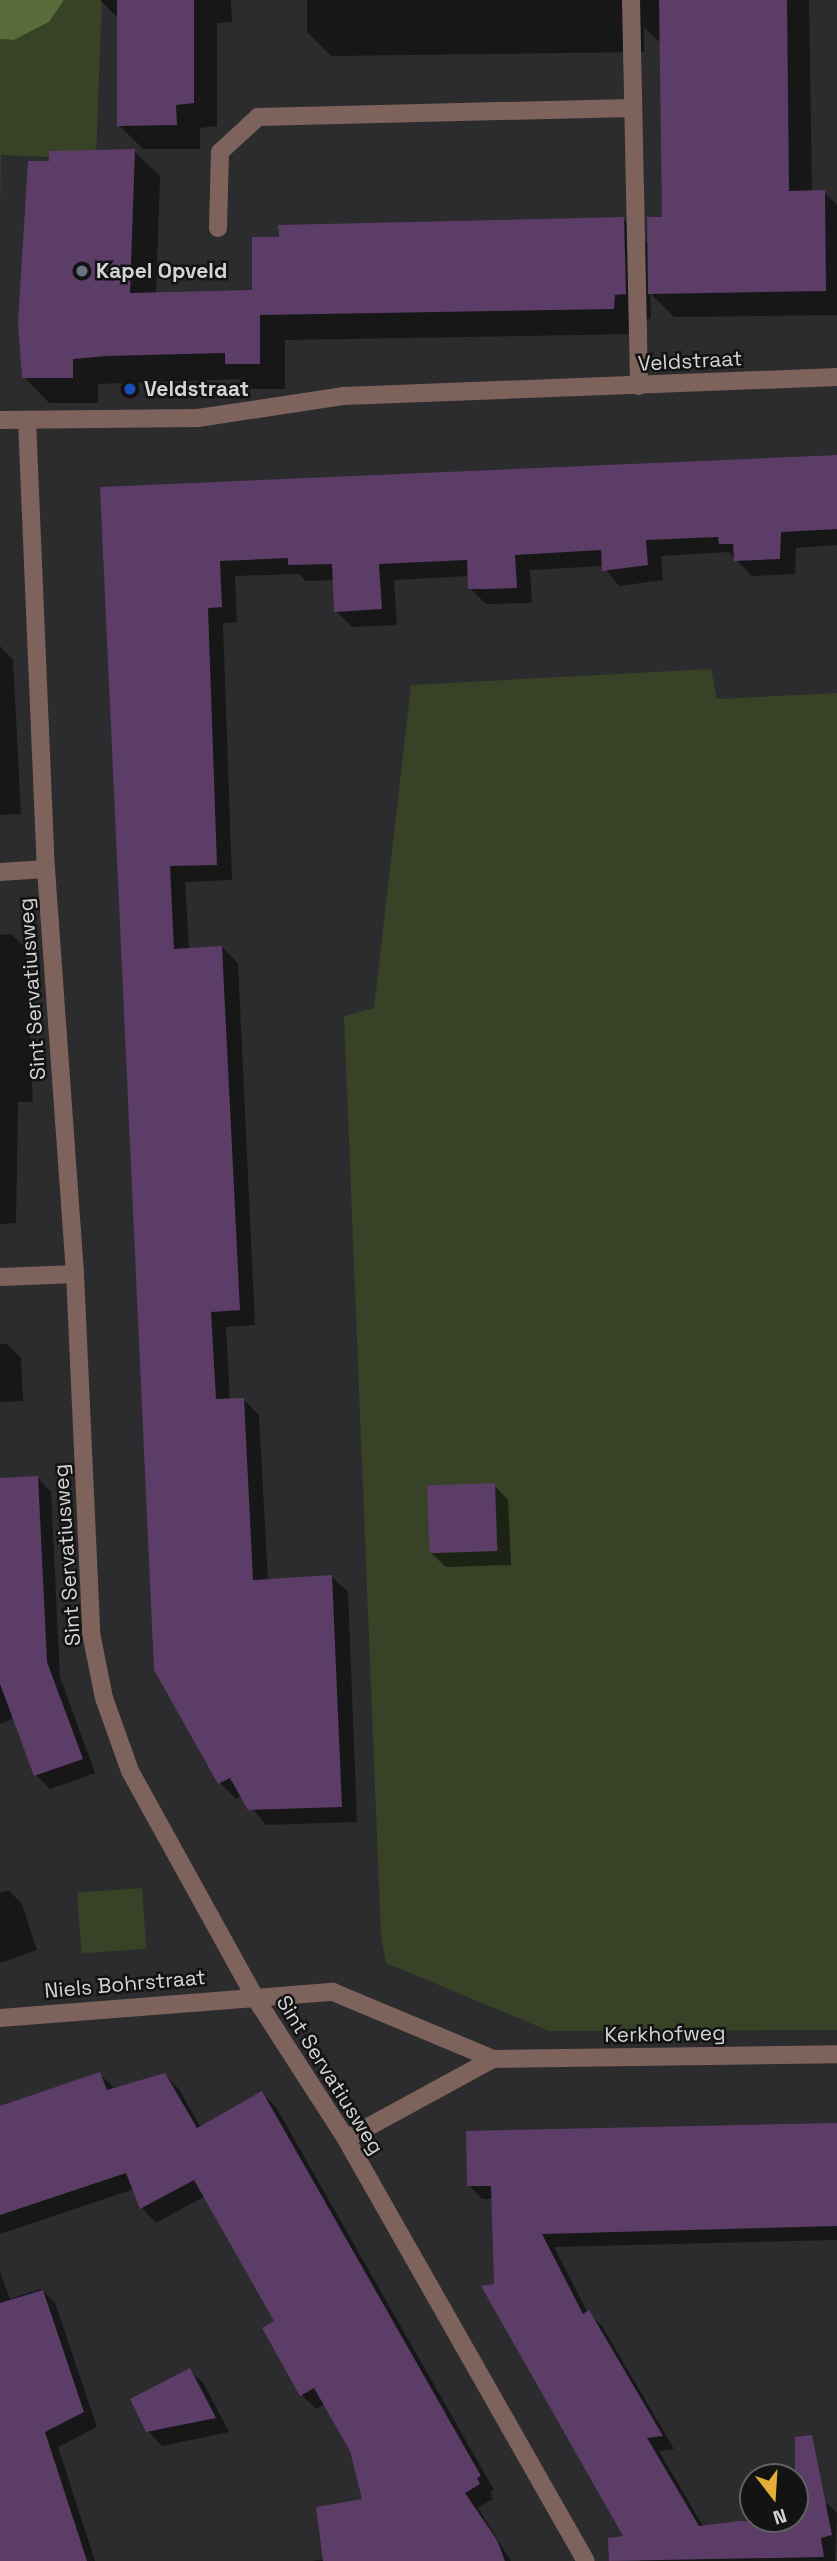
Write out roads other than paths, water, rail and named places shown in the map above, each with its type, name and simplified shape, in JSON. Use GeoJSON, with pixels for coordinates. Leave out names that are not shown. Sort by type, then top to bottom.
{"type":"FeatureCollection","features":[{"type":"Feature","properties":{"kind":"street"},"geometry":{"type":"LineString","coordinates":[[631,0],[631,108],[639,386]]}},
{"type":"Feature","properties":{"kind":"street"},"geometry":{"type":"LineString","coordinates":[[218,228],[220,152],[258,117],[631,108]]}},
{"type":"Feature","properties":{"kind":"street","name":"Veldstraat"},"geometry":{"type":"LineString","coordinates":[[0,421],[198,418],[344,396],[837,377]]}},
{"type":"Feature","properties":{"kind":"street","name":"Sint Servatiusweg"},"geometry":{"type":"LineString","coordinates":[[27,420],[46,869],[75,1274],[91,1633],[104,1698],[130,1771],[254,1996],[346,2139],[586,2561]]}},
{"type":"Feature","properties":{"kind":"street"},"geometry":{"type":"LineString","coordinates":[[0,872],[46,869]]}},
{"type":"Feature","properties":{"kind":"street"},"geometry":{"type":"LineString","coordinates":[[0,1278],[75,1274]]}},
{"type":"Feature","properties":{"kind":"street","name":"Kerkhofweg"},"geometry":{"type":"LineString","coordinates":[[254,1996],[333,1992],[493,2059],[837,2054]]}},
{"type":"Feature","properties":{"kind":"street","name":"Niels Bohrstraat"},"geometry":{"type":"LineString","coordinates":[[0,2018],[254,1996]]}},
{"type":"Feature","properties":{"kind":"street","name":"Kerkhofweg"},"geometry":{"type":"LineString","coordinates":[[346,2139],[493,2059]]}},
{"type":"Feature","properties":{"kind":"place","name":"Kapel Opveld"},"geometry":{"type":"Point","coordinates":[82,271]}},
{"type":"Feature","properties":{"kind":"place","name":"Veldstraat"},"geometry":{"type":"Point","coordinates":[130,389]}}]}
